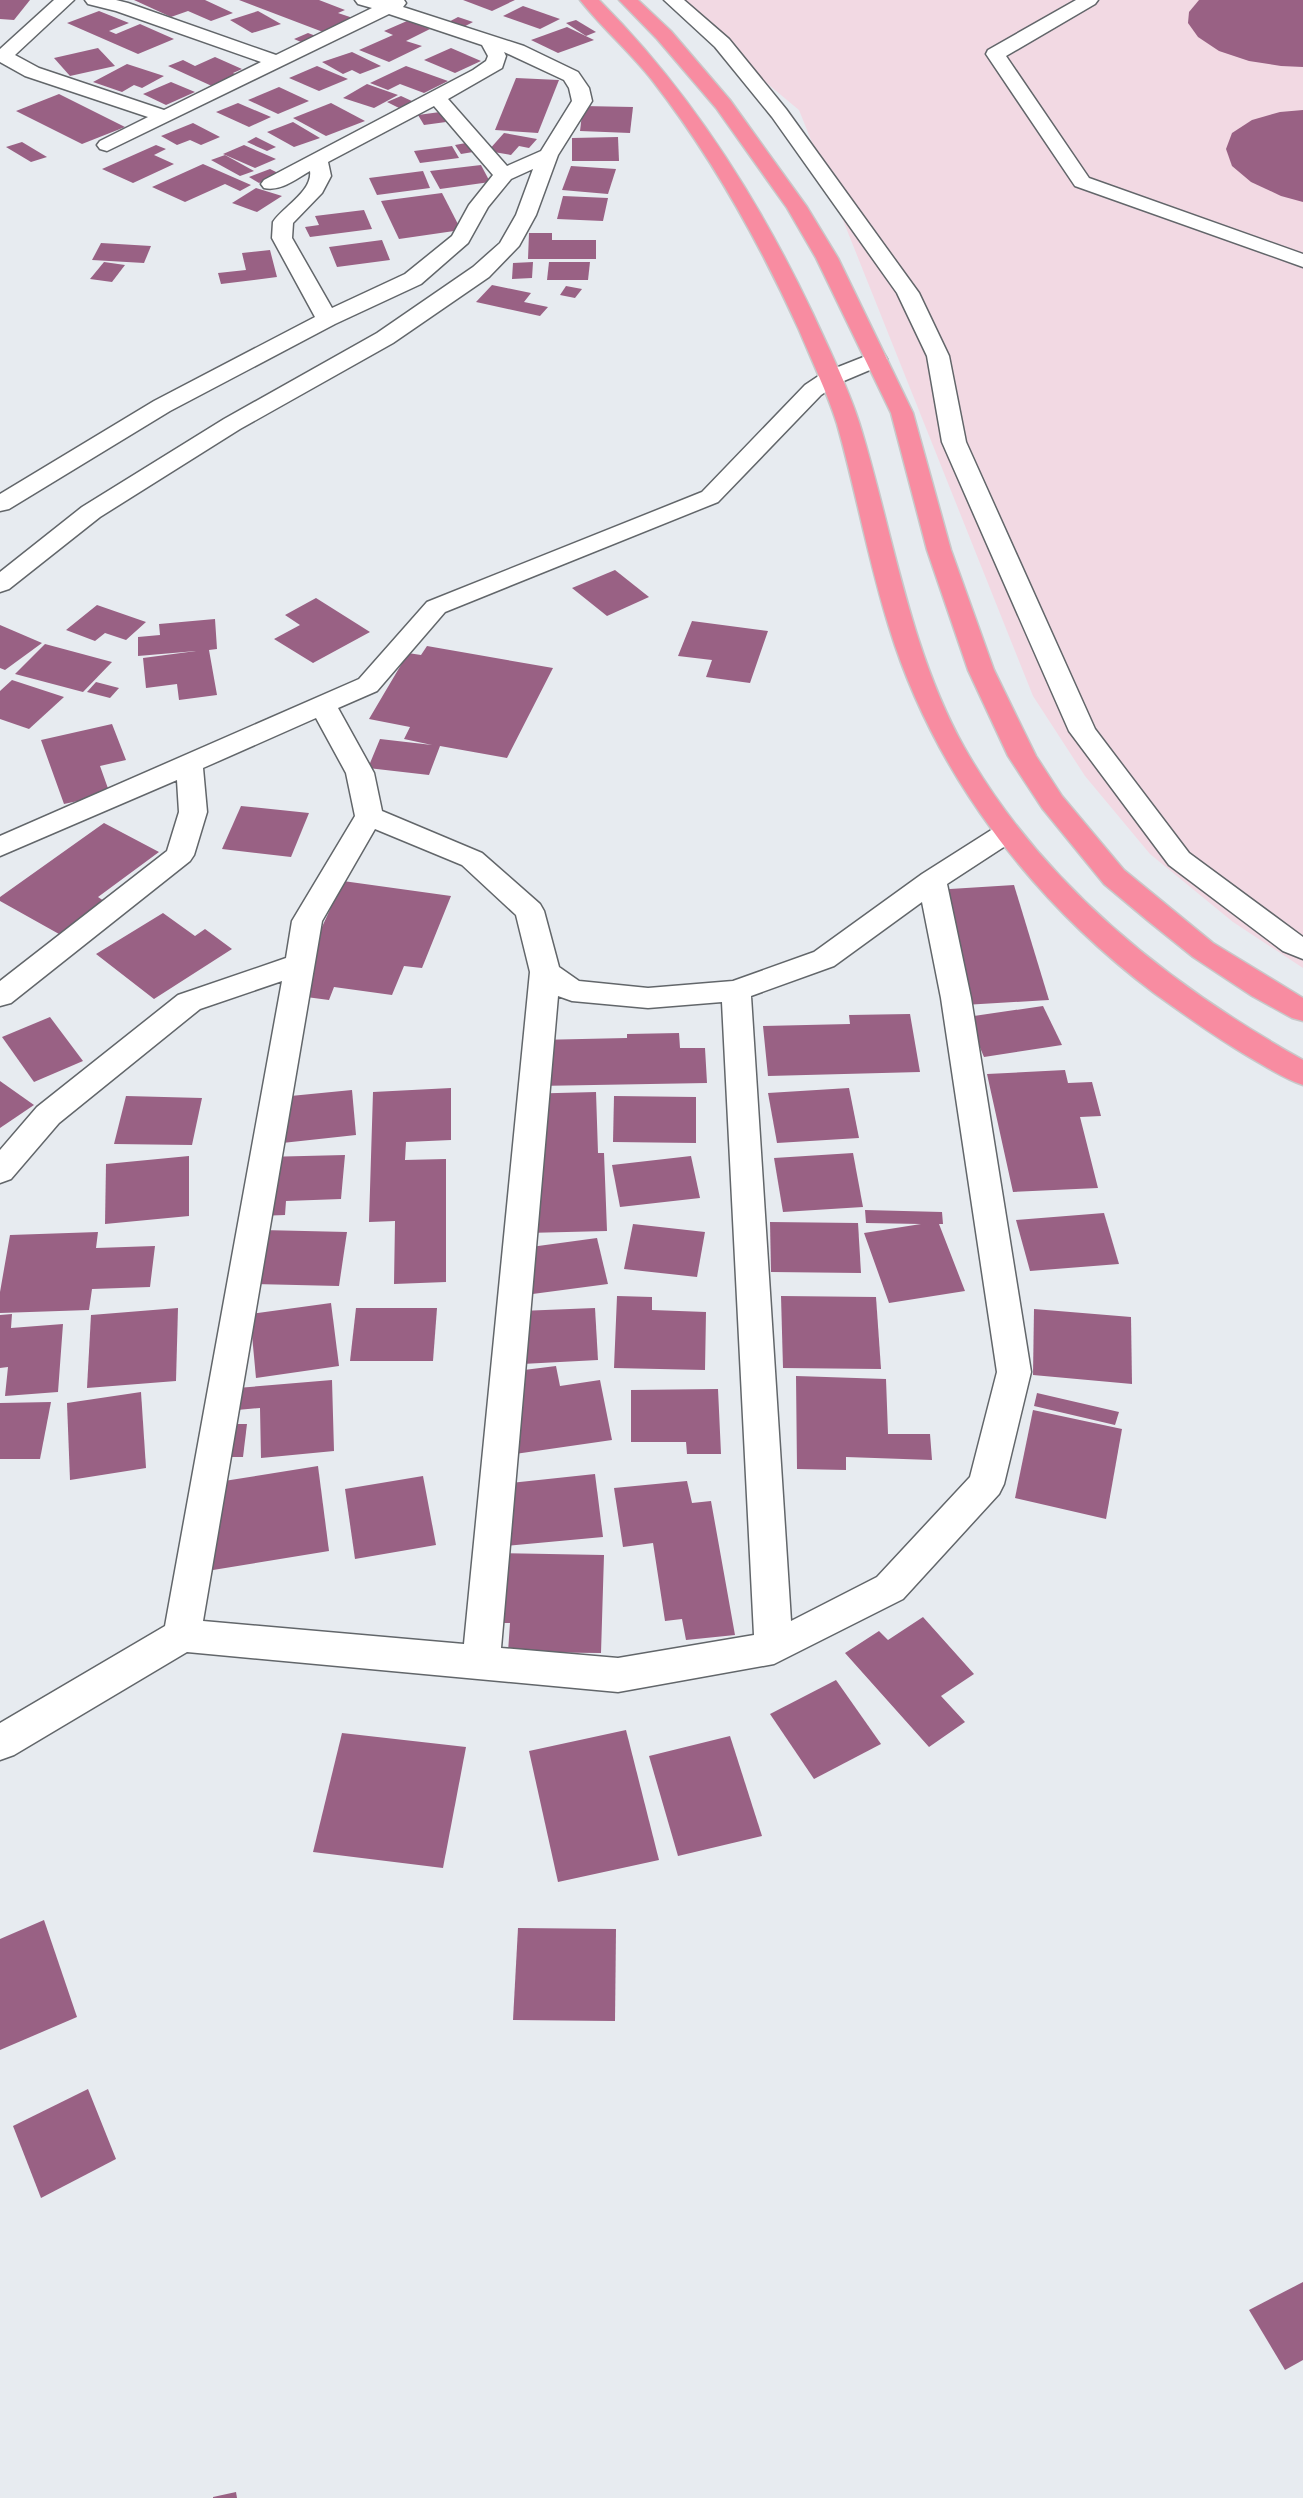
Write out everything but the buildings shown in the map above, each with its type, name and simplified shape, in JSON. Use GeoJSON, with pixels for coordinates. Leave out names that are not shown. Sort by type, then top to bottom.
{"type":"FeatureCollection","features":[{"type":"Feature","properties":{"kind":"highway"},"geometry":{"type":"LineString","coordinates":[[590,0],[642,54],[674,93],[752,218],[794,295],[831,378],[847,421],[880,555],[930,702],[950,746],[1006,833],[1049,882],[1124,951],[1170,989],[1231,1032],[1303,1074]]}},
{"type":"Feature","properties":{"kind":"highway"},"geometry":{"type":"LineString","coordinates":[[628,0],[664,35],[705,81],[797,207],[827,258],[902,413],[939,550],[981,670],[1022,756],[1052,802],[1114,877],[1156,914],[1203,950],[1263,989],[1303,1011]]}},
{"type":"Feature","properties":{"kind":"street"},"geometry":{"type":"LineString","coordinates":[[65,0],[2,55],[32,72],[164,116]]}},
{"type":"Feature","properties":{"kind":"street"},"geometry":{"type":"LineString","coordinates":[[94,0],[122,7],[278,62]]}},
{"type":"Feature","properties":{"kind":"street"},"geometry":{"type":"LineString","coordinates":[[0,584],[91,512],[232,424],[385,338],[481,272],[508,246],[526,215],[548,155],[582,101],[579,87],[571,76],[518,50],[395,4],[364,0]]}},
{"type":"Feature","properties":{"kind":"street"},"geometry":{"type":"LineString","coordinates":[[673,0],[722,43],[779,113],[908,293],[938,356],[954,442],[1082,731],[1179,859],[1293,944],[1303,949]]}},
{"type":"Feature","properties":{"kind":"street"},"geometry":{"type":"LineString","coordinates":[[1089,0],[995,54],[1082,182],[1303,261]]}},
{"type":"Feature","properties":{"kind":"street"},"geometry":{"type":"LineString","coordinates":[[107,145],[395,4]]}},
{"type":"Feature","properties":{"kind":"street"},"geometry":{"type":"LineString","coordinates":[[271,184],[436,98],[495,64],[497,56],[489,40]]}},
{"type":"Feature","properties":{"kind":"street"},"geometry":{"type":"LineString","coordinates":[[436,98],[504,175]]}},
{"type":"Feature","properties":{"kind":"street"},"geometry":{"type":"LineString","coordinates":[[0,504],[162,406],[327,319],[413,279],[461,239],[479,205],[504,175],[548,155]]}},
{"type":"Feature","properties":{"kind":"street"},"geometry":{"type":"LineString","coordinates":[[318,160],[321,176],[312,193],[284,222],[282,238],[327,319]]}},
{"type":"Feature","properties":{"kind":"street"},"geometry":{"type":"LineString","coordinates":[[0,847],[368,685],[436,607],[710,497],[813,390],[831,378],[876,359]]}},
{"type":"Feature","properties":{"kind":"street"},"geometry":{"type":"LineString","coordinates":[[183,1635],[308,921],[369,816],[360,772],[323,705]]}},
{"type":"Feature","properties":{"kind":"street"},"geometry":{"type":"LineString","coordinates":[[0,996],[180,855],[193,812],[189,764]]}},
{"type":"Feature","properties":{"kind":"street"},"geometry":{"type":"LineString","coordinates":[[369,816],[472,859],[530,911],[545,972],[481,1662]]}},
{"type":"Feature","properties":{"kind":"street"},"geometry":{"type":"LineString","coordinates":[[545,972],[572,991],[648,998],[736,991],[824,959],[932,881],[1006,833]]}},
{"type":"Feature","properties":{"kind":"street"},"geometry":{"type":"LineString","coordinates":[[0,1743],[183,1635],[618,1675],[774,1648],[890,1588],[986,1484],[1014,1372],[956,998],[932,881]]}},
{"type":"Feature","properties":{"kind":"street"},"geometry":{"type":"LineString","coordinates":[[0,1171],[48,1115],[189,1002],[300,964]]}},
{"type":"Feature","properties":{"kind":"street"},"geometry":{"type":"LineString","coordinates":[[736,991],[774,1648]]}},
{"type":"Feature","properties":{"kind":"shaded area"},"geometry":{"type":"Polygon","coordinates":[[[667,0],[1303,0],[1303,968],[1233,922],[1150,854],[1085,776],[1033,696],[799,110],[667,0]]]}}]}
